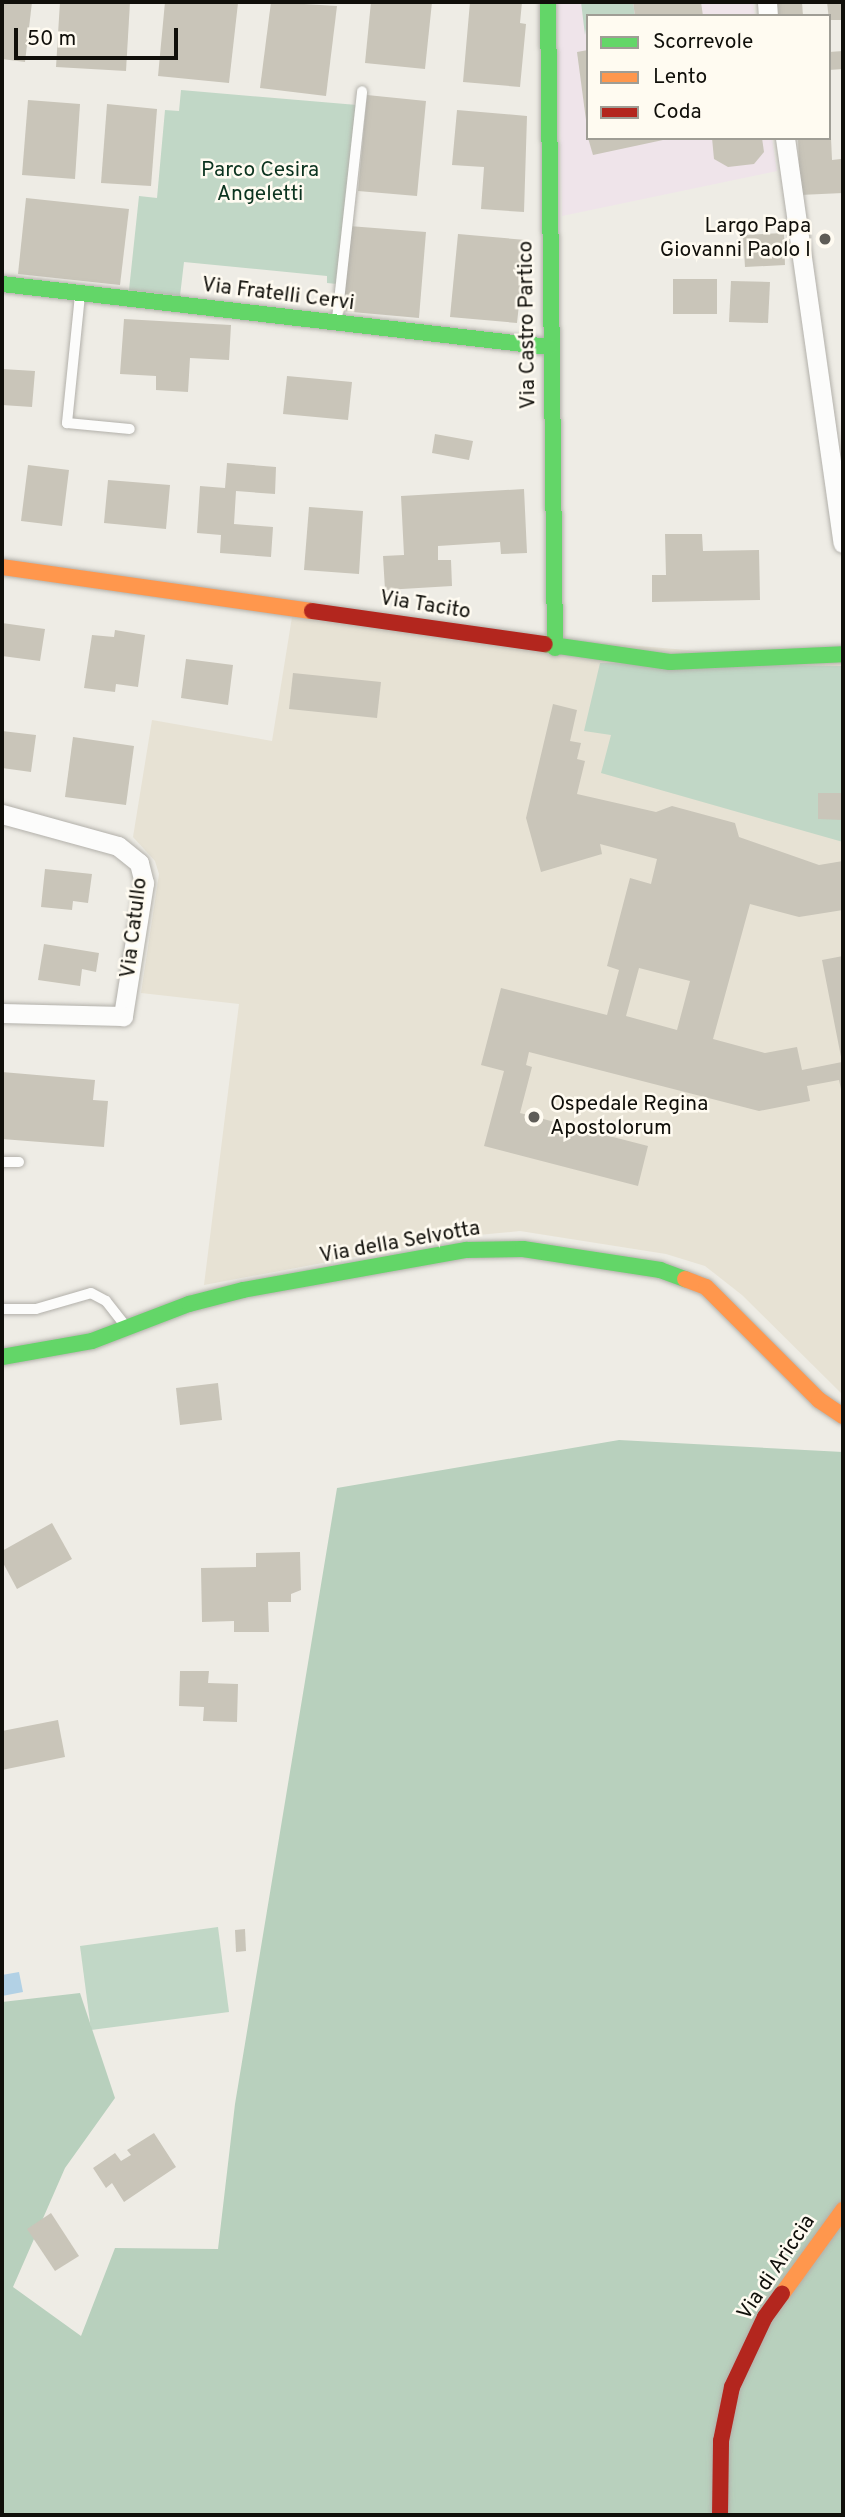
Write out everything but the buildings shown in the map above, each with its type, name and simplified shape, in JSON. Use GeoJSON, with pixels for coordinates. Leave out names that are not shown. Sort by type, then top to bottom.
{"type":"FeatureCollection","features":[{"type":"Feature","properties":{"kind":"street","name":"Via Castro Partico"},"geometry":{"type":"LineString","coordinates":[[548,2],[549,347],[555,648]]}},
{"type":"Feature","properties":{"kind":"street"},"geometry":{"type":"LineString","coordinates":[[785,140],[843,543]]}},
{"type":"Feature","properties":{"kind":"street","name":"Via Fratelli Cervi"},"geometry":{"type":"LineString","coordinates":[[2,284],[549,347]]}},
{"type":"Feature","properties":{"kind":"street","name":"Via Tacito"},"geometry":{"type":"LineString","coordinates":[[2,567],[555,648],[670,662],[843,654]]}},
{"type":"Feature","properties":{"kind":"street","name":"Via Catullo"},"geometry":{"type":"LineString","coordinates":[[2,814],[118,846],[142,868],[144,889],[123,1016],[2,1013]]}},
{"type":"Feature","properties":{"kind":"street","name":"Via della Selvotta"},"geometry":{"type":"LineString","coordinates":[[2,1357],[92,1341],[189,1304],[243,1290],[466,1250],[552,1252],[660,1270],[706,1287],[819,1401],[843,1416]]}},
{"type":"Feature","properties":{"kind":"street","name":"Via di Ariccia"},"geometry":{"type":"LineString","coordinates":[[720,2515],[721,2441],[733,2387],[765,2317],[843,2210]]}},
{"type":"Feature","properties":{"kind":"lane"},"geometry":{"type":"LineString","coordinates":[[337,323],[362,91]]}},
{"type":"Feature","properties":{"kind":"lane"},"geometry":{"type":"LineString","coordinates":[[80,293],[67,423],[130,429]]}},
{"type":"Feature","properties":{"kind":"lane"},"geometry":{"type":"LineString","coordinates":[[2,1162],[19,1162]]}},
{"type":"Feature","properties":{"kind":"lane"},"geometry":{"type":"LineString","coordinates":[[2,1309],[36,1309],[92,1293],[106,1301],[128,1328]]}},
{"type":"Feature","properties":{"kind":"shaded area"},"geometry":{"type":"Polygon","coordinates":[[[558,2],[753,2],[755,14],[586,14],[586,140],[772,140],[777,171],[562,216],[558,2]]]}},
{"type":"Feature","properties":{"kind":"shaded area","name":"Ospedale Regina Apostolorum"},"geometry":{"type":"Polygon","coordinates":[[[292,617],[843,663],[843,1395],[742,1295],[705,1266],[666,1254],[520,1231],[468,1236],[204,1285],[239,1004],[141,993],[159,874],[155,861],[133,837],[152,720],[272,741],[292,617]]]}},
{"type":"Feature","properties":{"kind":"green space"},"geometry":{"type":"Polygon","coordinates":[[[581,2],[633,2],[635,14],[586,14],[585,35],[581,2]]]}},
{"type":"Feature","properties":{"kind":"green space","name":"Parco Cesira Angeletti"},"geometry":{"type":"Polygon","coordinates":[[[181,90],[357,105],[337,284],[327,283],[327,276],[184,262],[180,296],[129,290],[139,196],[157,198],[165,110],[179,111],[181,90]]]}},
{"type":"Feature","properties":{"kind":"green space"},"geometry":{"type":"Polygon","coordinates":[[[600,663],[843,666],[843,842],[601,773],[611,735],[584,731],[600,663]]]}},
{"type":"Feature","properties":{"kind":"green space"},"geometry":{"type":"Polygon","coordinates":[[[619,1440],[843,1452],[843,2515],[2,2515],[2,2002],[80,1993],[115,2098],[65,2168],[13,2287],[81,2336],[115,2248],[218,2249],[235,2104],[337,1488],[619,1440]]]}},
{"type":"Feature","properties":{"kind":"green space"},"geometry":{"type":"Polygon","coordinates":[[[218,1927],[229,2012],[91,2030],[80,1946],[218,1927]]]}},
{"type":"Feature","properties":{"kind":"water"},"geometry":{"type":"Polygon","coordinates":[[[19,1972],[23,1992],[2,1996],[2,1975],[19,1972]]]}},
{"type":"Feature","properties":{"kind":"traffic: fast"},"geometry":{"type":"LineString","coordinates":[[548,2],[555,648]]}},
{"type":"Feature","properties":{"kind":"traffic: fast"},"geometry":{"type":"LineString","coordinates":[[2,284],[549,347]]}},
{"type":"Feature","properties":{"kind":"traffic: fast"},"geometry":{"type":"LineString","coordinates":[[545,644],[670,662],[843,654]]}},
{"type":"Feature","properties":{"kind":"traffic: fast"},"geometry":{"type":"LineString","coordinates":[[2,1357],[92,1341],[189,1304],[243,1290],[466,1250],[523,1249],[660,1270],[685,1279]]}},
{"type":"Feature","properties":{"kind":"traffic: slow"},"geometry":{"type":"LineString","coordinates":[[2,567],[312,611]]}},
{"type":"Feature","properties":{"kind":"traffic: slow"},"geometry":{"type":"LineString","coordinates":[[685,1279],[706,1287],[819,1400],[843,1416]]}},
{"type":"Feature","properties":{"kind":"traffic: slow"},"geometry":{"type":"LineString","coordinates":[[782,2294],[843,2210]]}},
{"type":"Feature","properties":{"kind":"traffic: jam"},"geometry":{"type":"LineString","coordinates":[[312,611],[545,644]]}},
{"type":"Feature","properties":{"kind":"traffic: jam"},"geometry":{"type":"LineString","coordinates":[[720,2515],[721,2441],[732,2387],[765,2317],[782,2294]]}},
{"type":"Feature","properties":{"kind":"place","name":"Largo Papa Giovanni Paolo I"},"geometry":{"type":"Point","coordinates":[825,239]}},
{"type":"Feature","properties":{"kind":"place","name":"Ospedale Regina Apostolorum"},"geometry":{"type":"Point","coordinates":[534,1117]}}]}
